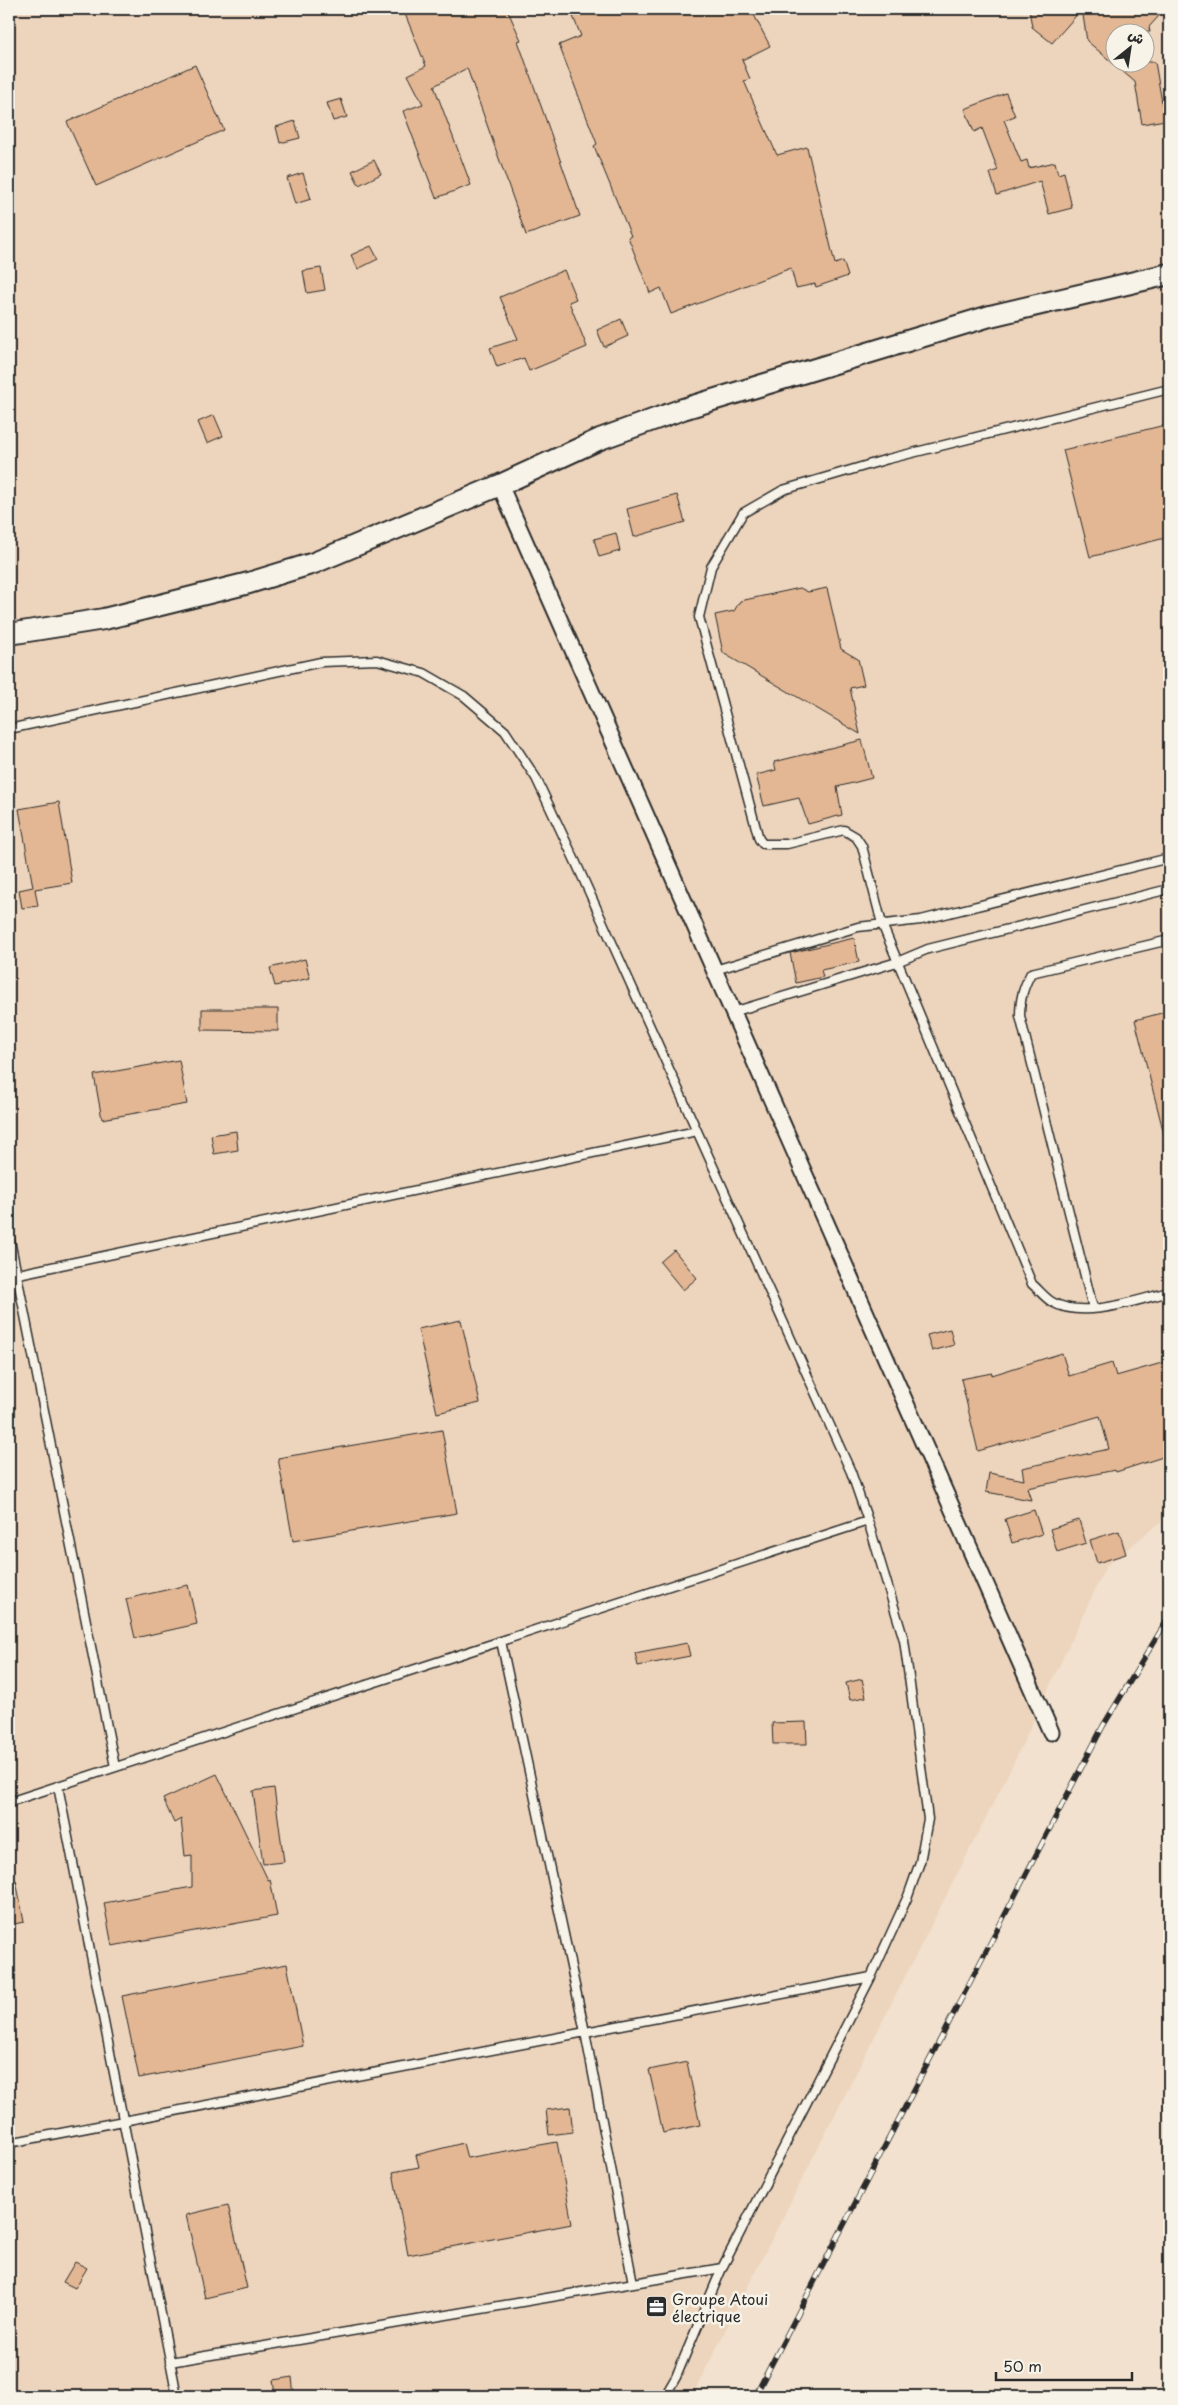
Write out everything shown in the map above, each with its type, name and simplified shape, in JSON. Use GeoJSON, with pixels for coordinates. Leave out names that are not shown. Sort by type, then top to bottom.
{"type":"FeatureCollection","features":[{"type":"Feature","properties":{"kind":"main road"},"geometry":{"type":"LineString","coordinates":[[9,634],[104,619],[249,584],[314,564],[500,485],[600,439],[683,409],[990,316],[1169,274]]}},
{"type":"Feature","properties":{"kind":"street"},"geometry":{"type":"LineString","coordinates":[[500,485],[1051,1732]]}},
{"type":"Feature","properties":{"kind":"lane"},"geometry":{"type":"LineString","coordinates":[[1169,389],[888,459],[783,490],[743,513],[711,566],[699,617],[759,839],[763,844],[786,844],[844,830],[856,837],[862,846],[882,924],[1032,1284],[1052,1302],[1070,1308],[1110,1307],[1169,1292]]}},
{"type":"Feature","properties":{"kind":"lane"},"geometry":{"type":"LineString","coordinates":[[9,729],[321,662],[377,660],[424,673],[464,696],[505,731],[536,778],[851,1472],[904,1640],[928,1819],[920,1862],[908,1896],[871,1977],[722,2268],[676,2376],[665,2396]]}},
{"type":"Feature","properties":{"kind":"lane"},"geometry":{"type":"LineString","coordinates":[[715,970],[858,926],[921,920],[1169,858]]}},
{"type":"Feature","properties":{"kind":"lane"},"geometry":{"type":"LineString","coordinates":[[733,1012],[897,962],[928,949],[1169,889]]}},
{"type":"Feature","properties":{"kind":"lane"},"geometry":{"type":"LineString","coordinates":[[1093,1308],[1020,1016],[1020,1000],[1023,988],[1031,973],[1169,940]]}},
{"type":"Feature","properties":{"kind":"lane"},"geometry":{"type":"LineString","coordinates":[[12,1275],[697,1131]]}},
{"type":"Feature","properties":{"kind":"lane"},"geometry":{"type":"LineString","coordinates":[[9,1235],[12,1275],[115,1767]]}},
{"type":"Feature","properties":{"kind":"lane"},"geometry":{"type":"LineString","coordinates":[[9,1802],[868,1521]]}},
{"type":"Feature","properties":{"kind":"lane"},"geometry":{"type":"LineString","coordinates":[[501,1641],[585,2032],[634,2283]]}},
{"type":"Feature","properties":{"kind":"lane"},"geometry":{"type":"LineString","coordinates":[[58,1786],[177,2396]]}},
{"type":"Feature","properties":{"kind":"lane"},"geometry":{"type":"LineString","coordinates":[[9,2143],[871,1977]]}},
{"type":"Feature","properties":{"kind":"lane"},"geometry":{"type":"LineString","coordinates":[[170,2362],[722,2268]]}},
{"type":"Feature","properties":{"kind":"shaded area"},"geometry":{"type":"Polygon","coordinates":[[[9,9],[1169,9],[1169,1515],[1106,1566],[1012,1766],[692,2396],[9,2396],[9,9]]]}},
{"type":"Feature","properties":{"kind":"building"},"geometry":{"type":"Polygon","coordinates":[[[403,9],[507,9],[521,40],[518,41],[580,216],[526,235],[467,68],[434,86],[471,185],[436,198],[403,111],[423,104],[408,75],[426,66],[403,9]]]}},
{"type":"Feature","properties":{"kind":"building"},"geometry":{"type":"Polygon","coordinates":[[[570,9],[751,9],[770,46],[742,60],[750,79],[744,81],[777,155],[807,147],[835,264],[843,261],[848,276],[816,287],[815,284],[796,288],[791,268],[671,314],[661,288],[650,293],[628,237],[631,236],[594,146],[597,144],[559,45],[581,36],[570,9]]]}},
{"type":"Feature","properties":{"kind":"building"},"geometry":{"type":"Polygon","coordinates":[[[1029,9],[1082,9],[1052,43],[1032,27],[1029,9]]]}},
{"type":"Feature","properties":{"kind":"building"},"geometry":{"type":"Polygon","coordinates":[[[1082,9],[1165,9],[1153,22],[1106,22],[1106,57],[1087,41],[1082,9]]]}},
{"type":"Feature","properties":{"kind":"building"},"geometry":{"type":"Polygon","coordinates":[[[195,65],[224,130],[96,186],[67,122],[195,65]]]}},
{"type":"Feature","properties":{"kind":"building"},"geometry":{"type":"Polygon","coordinates":[[[1156,68],[1165,120],[1142,124],[1135,82],[1123,72],[1156,72],[1156,68]]]}},
{"type":"Feature","properties":{"kind":"building"},"geometry":{"type":"Polygon","coordinates":[[[1006,93],[1015,116],[1004,120],[1021,162],[1027,160],[1029,168],[1055,162],[1058,174],[1064,172],[1072,208],[1049,214],[1040,181],[997,195],[990,173],[998,170],[982,128],[974,132],[965,109],[1006,93]]]}},
{"type":"Feature","properties":{"kind":"building"},"geometry":{"type":"Polygon","coordinates":[[[341,99],[347,117],[333,121],[327,103],[341,99]]]}},
{"type":"Feature","properties":{"kind":"building"},"geometry":{"type":"Polygon","coordinates":[[[295,121],[300,138],[280,143],[276,127],[295,121]]]}},
{"type":"Feature","properties":{"kind":"building"},"geometry":{"type":"Polygon","coordinates":[[[374,160],[381,174],[359,185],[352,171],[374,160]]]}},
{"type":"Feature","properties":{"kind":"building"},"geometry":{"type":"Polygon","coordinates":[[[303,173],[311,199],[295,204],[287,178],[303,173]]]}},
{"type":"Feature","properties":{"kind":"building"},"geometry":{"type":"Polygon","coordinates":[[[371,246],[378,259],[358,269],[351,255],[371,246]]]}},
{"type":"Feature","properties":{"kind":"building"},"geometry":{"type":"Polygon","coordinates":[[[321,268],[325,290],[307,293],[303,271],[321,268]]]}},
{"type":"Feature","properties":{"kind":"building"},"geometry":{"type":"Polygon","coordinates":[[[564,270],[576,299],[569,302],[587,347],[529,371],[524,358],[497,367],[490,348],[518,339],[500,297],[564,270]]]}},
{"type":"Feature","properties":{"kind":"building"},"geometry":{"type":"Polygon","coordinates":[[[621,319],[628,336],[604,347],[597,330],[621,319]]]}},
{"type":"Feature","properties":{"kind":"building"},"geometry":{"type":"Polygon","coordinates":[[[214,415],[223,436],[207,443],[198,422],[214,415]]]}},
{"type":"Feature","properties":{"kind":"building"},"geometry":{"type":"Polygon","coordinates":[[[1169,424],[1169,537],[1090,557],[1063,450],[1169,424]]]}},
{"type":"Feature","properties":{"kind":"building"},"geometry":{"type":"Polygon","coordinates":[[[677,495],[685,522],[634,537],[627,509],[677,495]]]}},
{"type":"Feature","properties":{"kind":"building"},"geometry":{"type":"Polygon","coordinates":[[[616,533],[620,551],[599,557],[594,539],[616,533]]]}},
{"type":"Feature","properties":{"kind":"building"},"geometry":{"type":"Polygon","coordinates":[[[800,588],[808,592],[827,588],[841,649],[858,659],[864,685],[850,688],[860,734],[723,653],[715,615],[734,611],[740,601],[800,588]]]}},
{"type":"Feature","properties":{"kind":"building"},"geometry":{"type":"Polygon","coordinates":[[[862,740],[872,778],[837,787],[842,815],[808,824],[799,798],[764,806],[756,775],[776,770],[774,762],[862,740]]]}},
{"type":"Feature","properties":{"kind":"building"},"geometry":{"type":"Polygon","coordinates":[[[59,802],[72,883],[35,889],[38,906],[22,908],[19,890],[33,887],[19,809],[59,802]]]}},
{"type":"Feature","properties":{"kind":"building"},"geometry":{"type":"Polygon","coordinates":[[[854,938],[859,962],[821,970],[823,977],[796,983],[790,953],[854,938]]]}},
{"type":"Feature","properties":{"kind":"building"},"geometry":{"type":"Polygon","coordinates":[[[305,959],[310,978],[275,986],[270,968],[305,959]]]}},
{"type":"Feature","properties":{"kind":"building"},"geometry":{"type":"Polygon","coordinates":[[[202,1009],[278,1009],[278,1031],[202,1030],[202,1009]]]}},
{"type":"Feature","properties":{"kind":"building"},"geometry":{"type":"Polygon","coordinates":[[[1169,1011],[1169,1133],[1164,1134],[1135,1020],[1169,1011]]]}},
{"type":"Feature","properties":{"kind":"building"},"geometry":{"type":"Polygon","coordinates":[[[179,1060],[187,1104],[102,1119],[94,1075],[179,1060]]]}},
{"type":"Feature","properties":{"kind":"building"},"geometry":{"type":"Polygon","coordinates":[[[236,1131],[238,1150],[214,1154],[211,1135],[236,1131]]]}},
{"type":"Feature","properties":{"kind":"building"},"geometry":{"type":"Polygon","coordinates":[[[674,1250],[697,1278],[683,1290],[660,1262],[674,1250]]]}},
{"type":"Feature","properties":{"kind":"building"},"geometry":{"type":"Polygon","coordinates":[[[461,1320],[480,1403],[437,1413],[418,1329],[461,1320]]]}},
{"type":"Feature","properties":{"kind":"building"},"geometry":{"type":"Polygon","coordinates":[[[950,1329],[954,1345],[932,1351],[927,1335],[950,1329]]]}},
{"type":"Feature","properties":{"kind":"building"},"geometry":{"type":"Polygon","coordinates":[[[1062,1353],[1069,1376],[1112,1363],[1116,1376],[1169,1361],[1169,1455],[1116,1472],[1115,1470],[1027,1488],[1031,1500],[986,1492],[989,1473],[1024,1480],[1022,1468],[1109,1449],[1100,1416],[978,1451],[961,1379],[992,1373],[992,1375],[1062,1353]]]}},
{"type":"Feature","properties":{"kind":"building"},"geometry":{"type":"Polygon","coordinates":[[[442,1430],[457,1513],[293,1541],[278,1458],[442,1430]]]}},
{"type":"Feature","properties":{"kind":"building"},"geometry":{"type":"Polygon","coordinates":[[[1034,1510],[1042,1534],[1012,1543],[1005,1519],[1034,1510]]]}},
{"type":"Feature","properties":{"kind":"building"},"geometry":{"type":"Polygon","coordinates":[[[1079,1520],[1086,1543],[1057,1552],[1050,1529],[1079,1520]]]}},
{"type":"Feature","properties":{"kind":"building"},"geometry":{"type":"Polygon","coordinates":[[[1119,1531],[1126,1554],[1097,1563],[1090,1540],[1119,1531]]]}},
{"type":"Feature","properties":{"kind":"building"},"geometry":{"type":"Polygon","coordinates":[[[188,1585],[197,1624],[135,1638],[126,1599],[188,1585]]]}},
{"type":"Feature","properties":{"kind":"building"},"geometry":{"type":"Polygon","coordinates":[[[687,1643],[690,1656],[638,1666],[635,1653],[687,1643]]]}},
{"type":"Feature","properties":{"kind":"building"},"geometry":{"type":"Polygon","coordinates":[[[862,1679],[866,1697],[850,1700],[846,1683],[862,1679]]]}},
{"type":"Feature","properties":{"kind":"building"},"geometry":{"type":"Polygon","coordinates":[[[806,1722],[807,1744],[773,1744],[772,1723],[806,1722]]]}},
{"type":"Feature","properties":{"kind":"building"},"geometry":{"type":"Polygon","coordinates":[[[217,1774],[268,1880],[270,1879],[277,1916],[112,1946],[104,1903],[192,1887],[192,1855],[185,1856],[181,1819],[174,1823],[163,1799],[217,1774]]]}},
{"type":"Feature","properties":{"kind":"building"},"geometry":{"type":"Polygon","coordinates":[[[274,1788],[284,1862],[263,1864],[253,1791],[274,1788]]]}},
{"type":"Feature","properties":{"kind":"building"},"geometry":{"type":"Polygon","coordinates":[[[16,1880],[24,1922],[9,1925],[9,1881],[16,1880]]]}},
{"type":"Feature","properties":{"kind":"building"},"geometry":{"type":"Polygon","coordinates":[[[287,1964],[303,2046],[139,2078],[122,1996],[287,1964]]]}},
{"type":"Feature","properties":{"kind":"building"},"geometry":{"type":"Polygon","coordinates":[[[687,2062],[700,2125],[663,2133],[649,2070],[687,2062]]]}},
{"type":"Feature","properties":{"kind":"building"},"geometry":{"type":"Polygon","coordinates":[[[570,2107],[573,2132],[549,2135],[546,2110],[570,2107]]]}},
{"type":"Feature","properties":{"kind":"building"},"geometry":{"type":"Polygon","coordinates":[[[557,2142],[572,2224],[408,2255],[393,2172],[419,2167],[416,2155],[463,2143],[467,2158],[557,2142]]]}},
{"type":"Feature","properties":{"kind":"building"},"geometry":{"type":"Polygon","coordinates":[[[228,2205],[247,2288],[205,2298],[186,2215],[228,2205]]]}},
{"type":"Feature","properties":{"kind":"building"},"geometry":{"type":"Polygon","coordinates":[[[75,2262],[87,2268],[75,2288],[63,2282],[75,2262]]]}},
{"type":"Feature","properties":{"kind":"building"},"geometry":{"type":"Polygon","coordinates":[[[292,2377],[294,2396],[275,2396],[273,2380],[292,2377]]]}},
{"type":"Feature","properties":{"kind":"railway"},"geometry":{"type":"LineString","coordinates":[[755,2396],[1103,1726],[1169,1617]]}},
{"type":"Feature","properties":{"kind":"place","name":"Groupe Atoui électrique"},"geometry":{"type":"Point","coordinates":[656,2307]}}]}
